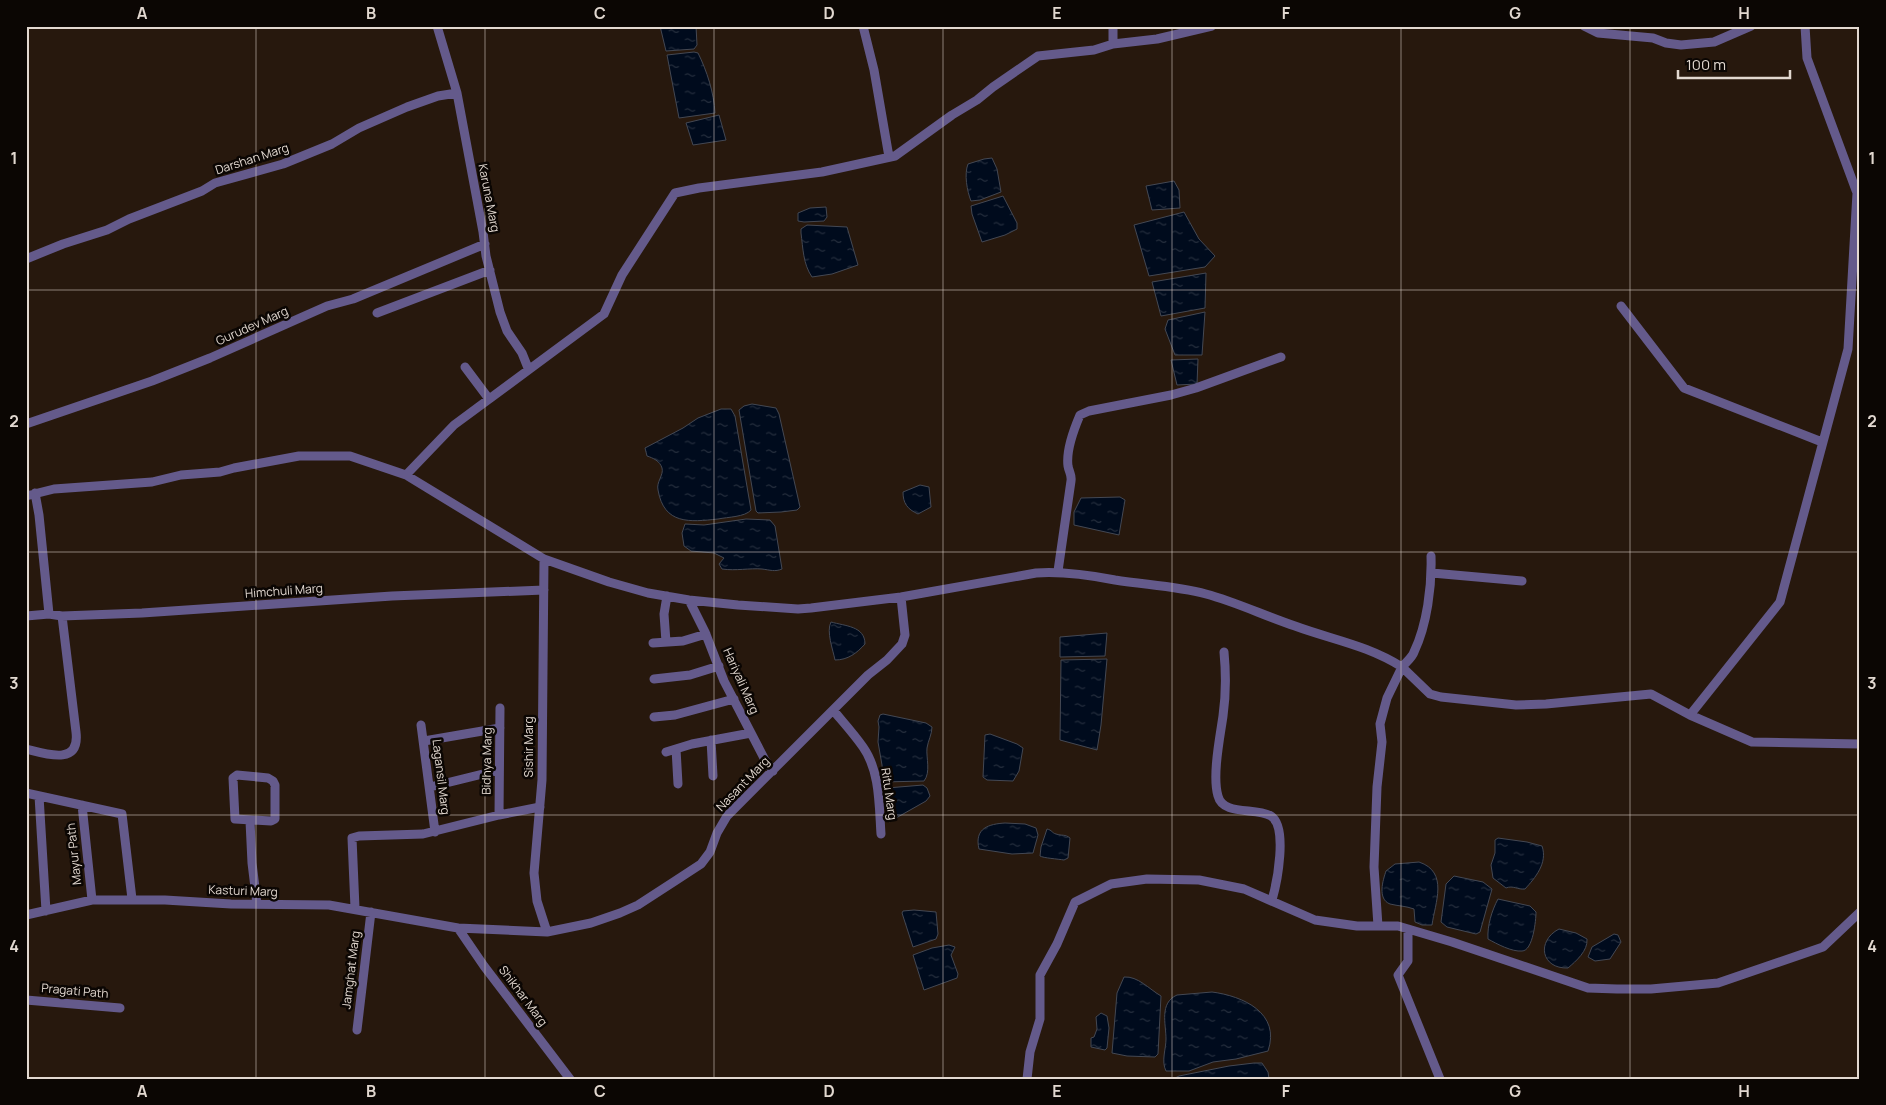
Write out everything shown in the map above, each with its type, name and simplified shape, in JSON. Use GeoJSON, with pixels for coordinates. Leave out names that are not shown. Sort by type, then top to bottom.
{"type":"FeatureCollection","features":[{"type":"Feature","properties":{"kind":"street","name":"Karuna Marg"},"geometry":{"type":"LineString","coordinates":[[437,26],[457,93],[490,270],[500,312],[507,331],[522,353],[528,368]]}},
{"type":"Feature","properties":{"kind":"street"},"geometry":{"type":"LineString","coordinates":[[863,26],[874,70],[889,157]]}},
{"type":"Feature","properties":{"kind":"street"},"geometry":{"type":"LineString","coordinates":[[1113,26],[1113,44]]}},
{"type":"Feature","properties":{"kind":"street"},"geometry":{"type":"LineString","coordinates":[[406,475],[454,425],[528,368],[604,314],[622,275],[675,193],[699,188],[822,172],[895,156],[952,115],[978,100],[999,82],[1038,56],[1094,50],[1113,44],[1157,39],[1212,26]]}},
{"type":"Feature","properties":{"kind":"street"},"geometry":{"type":"LineString","coordinates":[[1584,26],[1598,33],[1653,38],[1666,43],[1682,45],[1714,42],[1731,30],[1751,26]]}},
{"type":"Feature","properties":{"kind":"street"},"geometry":{"type":"LineString","coordinates":[[1690,715],[1780,602],[1848,349],[1857,193],[1807,58],[1805,26]]}},
{"type":"Feature","properties":{"kind":"street","name":"Darshan Marg"},"geometry":{"type":"LineString","coordinates":[[26,260],[202,191],[215,183],[283,164],[332,144],[359,128],[408,107],[438,96],[457,93]]}},
{"type":"Feature","properties":{"kind":"street","name":"Gurudev Marg"},"geometry":{"type":"LineString","coordinates":[[26,424],[210,358],[327,306],[353,299],[485,244]]}},
{"type":"Feature","properties":{"kind":"street"},"geometry":{"type":"LineString","coordinates":[[377,313],[490,270]]}},
{"type":"Feature","properties":{"kind":"street"},"geometry":{"type":"LineString","coordinates":[[1621,306],[1684,388],[1822,442]]}},
{"type":"Feature","properties":{"kind":"street"},"geometry":{"type":"LineString","coordinates":[[1058,571],[1072,475],[1068,466],[1070,450],[1080,415],[1089,411],[1171,395],[1196,388],[1281,357]]}},
{"type":"Feature","properties":{"kind":"street"},"geometry":{"type":"LineString","coordinates":[[465,367],[489,399]]}},
{"type":"Feature","properties":{"kind":"street"},"geometry":{"type":"LineString","coordinates":[[49,614],[39,515],[30,495],[54,489],[152,482],[180,475],[220,472],[300,456],[350,456],[406,475],[544,559],[648,593],[689,600],[798,608],[901,597],[1036,573],[1058,571],[1117,580],[1146,582],[1205,594],[1375,652],[1402,667],[1430,694],[1442,697],[1516,705],[1651,694],[1690,715],[1752,742],[1860,744]]}},
{"type":"Feature","properties":{"kind":"street"},"geometry":{"type":"LineString","coordinates":[[1378,926],[1374,867],[1377,787],[1382,742],[1380,724],[1387,698],[1402,667],[1414,653],[1431,588],[1431,556]]}},
{"type":"Feature","properties":{"kind":"street","name":"Sishir Marg"},"geometry":{"type":"LineString","coordinates":[[544,559],[542,780],[534,873],[537,901],[547,932]]}},
{"type":"Feature","properties":{"kind":"street"},"geometry":{"type":"LineString","coordinates":[[1432,573],[1522,581]]}},
{"type":"Feature","properties":{"kind":"street","name":"Himchuli Marg"},"geometry":{"type":"LineString","coordinates":[[26,616],[142,613],[392,596],[544,590]]}},
{"type":"Feature","properties":{"kind":"street"},"geometry":{"type":"LineString","coordinates":[[666,642],[664,614],[667,596]]}},
{"type":"Feature","properties":{"kind":"street","name":"Nasant Marg"},"geometry":{"type":"LineString","coordinates":[[458,928],[547,932],[591,923],[620,914],[638,905],[701,864],[710,852],[717,834],[728,816],[868,675],[887,660],[902,644],[905,635],[901,597]]}},
{"type":"Feature","properties":{"kind":"street","name":"Hariyali Marg"},"geometry":{"type":"LineString","coordinates":[[689,600],[706,634],[734,700],[773,771]]}},
{"type":"Feature","properties":{"kind":"street"},"geometry":{"type":"LineString","coordinates":[[26,749],[62,756],[70,753],[76,745],[77,737],[62,616]]}},
{"type":"Feature","properties":{"kind":"street"},"geometry":{"type":"LineString","coordinates":[[653,643],[683,641],[706,634]]}},
{"type":"Feature","properties":{"kind":"street"},"geometry":{"type":"LineString","coordinates":[[1224,652],[1225,686],[1216,787],[1218,798],[1226,806],[1240,810],[1251,810],[1270,816],[1276,821],[1280,833],[1277,884],[1272,900]]}},
{"type":"Feature","properties":{"kind":"street"},"geometry":{"type":"LineString","coordinates":[[654,679],[690,676],[719,666]]}},
{"type":"Feature","properties":{"kind":"street"},"geometry":{"type":"LineString","coordinates":[[654,716],[675,715],[734,700]]}},
{"type":"Feature","properties":{"kind":"street","name":"Bidhya Marg"},"geometry":{"type":"LineString","coordinates":[[499,815],[500,708]]}},
{"type":"Feature","properties":{"kind":"street","name":"Ritu Marg"},"geometry":{"type":"LineString","coordinates":[[833,710],[864,748],[873,766],[882,834]]}},
{"type":"Feature","properties":{"kind":"street","name":"Lagansil Marg"},"geometry":{"type":"LineString","coordinates":[[422,725],[435,832]]}},
{"type":"Feature","properties":{"kind":"street"},"geometry":{"type":"LineString","coordinates":[[424,741],[500,728]]}},
{"type":"Feature","properties":{"kind":"street"},"geometry":{"type":"LineString","coordinates":[[666,752],[711,740],[751,733]]}},
{"type":"Feature","properties":{"kind":"street"},"geometry":{"type":"LineString","coordinates":[[711,740],[714,776]]}},
{"type":"Feature","properties":{"kind":"street"},"geometry":{"type":"LineString","coordinates":[[676,749],[678,784]]}},
{"type":"Feature","properties":{"kind":"street"},"geometry":{"type":"LineString","coordinates":[[430,787],[499,770]]}},
{"type":"Feature","properties":{"kind":"street"},"geometry":{"type":"LineString","coordinates":[[237,775],[268,778],[273,780],[275,785],[275,819],[271,822],[250,821],[238,820],[234,816],[233,778],[237,775]]}},
{"type":"Feature","properties":{"kind":"street"},"geometry":{"type":"LineString","coordinates":[[26,793],[122,814],[132,899]]}},
{"type":"Feature","properties":{"kind":"street"},"geometry":{"type":"LineString","coordinates":[[39,796],[46,911]]}},
{"type":"Feature","properties":{"kind":"street","name":"Mayur Path"},"geometry":{"type":"LineString","coordinates":[[82,805],[92,900]]}},
{"type":"Feature","properties":{"kind":"street"},"geometry":{"type":"LineString","coordinates":[[355,908],[352,838],[359,836],[423,834],[540,807]]}},
{"type":"Feature","properties":{"kind":"street"},"geometry":{"type":"LineString","coordinates":[[250,821],[252,863],[257,904]]}},
{"type":"Feature","properties":{"kind":"street"},"geometry":{"type":"LineString","coordinates":[[1026,1079],[1030,1052],[1040,1019],[1040,975],[1057,944],[1075,902],[1111,884],[1147,880],[1199,880],[1244,889],[1314,920],[1358,926],[1398,926],[1452,942],[1588,988],[1651,989],[1718,983],[1823,947],[1860,912]]}},
{"type":"Feature","properties":{"kind":"street","name":"Kasturi Marg"},"geometry":{"type":"LineString","coordinates":[[26,914],[92,900],[132,899],[329,905],[355,908],[458,928]]}},
{"type":"Feature","properties":{"kind":"street","name":"Jamghat Marg"},"geometry":{"type":"LineString","coordinates":[[357,1030],[371,912]]}},
{"type":"Feature","properties":{"kind":"street","name":"Shikhar Marg"},"geometry":{"type":"LineString","coordinates":[[458,928],[484,966],[570,1079]]}},
{"type":"Feature","properties":{"kind":"street"},"geometry":{"type":"LineString","coordinates":[[1408,929],[1408,961],[1398,975],[1440,1079]]}},
{"type":"Feature","properties":{"kind":"street","name":"Pragati Path"},"geometry":{"type":"LineString","coordinates":[[26,1000],[120,1008]]}},
{"type":"Feature","properties":{"kind":"water"},"geometry":{"type":"Polygon","coordinates":[[[660,26],[696,26],[697,45],[694,49],[666,51],[660,26]]]}},
{"type":"Feature","properties":{"kind":"water"},"geometry":{"type":"Polygon","coordinates":[[[698,53],[707,75],[712,90],[715,113],[679,118],[667,55],[698,53]]]}},
{"type":"Feature","properties":{"kind":"water"},"geometry":{"type":"Polygon","coordinates":[[[719,115],[726,140],[693,145],[686,123],[719,115]]]}},
{"type":"Feature","properties":{"kind":"water"},"geometry":{"type":"Polygon","coordinates":[[[992,158],[997,169],[1001,192],[980,200],[971,201],[966,182],[968,164],[992,158]]]}},
{"type":"Feature","properties":{"kind":"water"},"geometry":{"type":"Polygon","coordinates":[[[1174,181],[1179,190],[1180,208],[1152,210],[1146,186],[1174,181]]]}},
{"type":"Feature","properties":{"kind":"water"},"geometry":{"type":"Polygon","coordinates":[[[1003,196],[1017,223],[1017,229],[982,242],[971,206],[1003,196]]]}},
{"type":"Feature","properties":{"kind":"water"},"geometry":{"type":"Polygon","coordinates":[[[826,207],[827,217],[824,221],[798,221],[798,213],[810,208],[826,207]]]}},
{"type":"Feature","properties":{"kind":"water"},"geometry":{"type":"Polygon","coordinates":[[[1184,212],[1199,239],[1215,256],[1205,267],[1149,276],[1134,225],[1184,212]]]}},
{"type":"Feature","properties":{"kind":"water"},"geometry":{"type":"Polygon","coordinates":[[[807,225],[847,227],[858,265],[832,274],[812,277],[805,261],[801,233],[801,229],[807,225]]]}},
{"type":"Feature","properties":{"kind":"water"},"geometry":{"type":"Polygon","coordinates":[[[1206,273],[1205,308],[1161,316],[1152,282],[1206,273]]]}},
{"type":"Feature","properties":{"kind":"water"},"geometry":{"type":"Polygon","coordinates":[[[1205,312],[1202,355],[1175,355],[1165,329],[1168,320],[1205,312]]]}},
{"type":"Feature","properties":{"kind":"water"},"geometry":{"type":"Polygon","coordinates":[[[1198,359],[1197,384],[1177,385],[1171,360],[1198,359]]]}},
{"type":"Feature","properties":{"kind":"water"},"geometry":{"type":"Polygon","coordinates":[[[752,404],[776,408],[779,414],[800,507],[797,510],[758,513],[756,511],[739,410],[744,406],[752,404]]]}},
{"type":"Feature","properties":{"kind":"water"},"geometry":{"type":"Polygon","coordinates":[[[721,409],[731,409],[735,416],[751,510],[741,515],[718,519],[698,521],[680,519],[666,510],[661,501],[658,487],[662,468],[658,462],[647,456],[645,448],[698,418],[721,409]]]}},
{"type":"Feature","properties":{"kind":"water"},"geometry":{"type":"Polygon","coordinates":[[[920,485],[929,487],[931,507],[918,514],[906,505],[903,492],[920,485]]]}},
{"type":"Feature","properties":{"kind":"water"},"geometry":{"type":"Polygon","coordinates":[[[1120,497],[1125,500],[1119,535],[1074,525],[1074,512],[1081,498],[1120,497]]]}},
{"type":"Feature","properties":{"kind":"water"},"geometry":{"type":"Polygon","coordinates":[[[746,519],[770,520],[775,526],[782,569],[775,571],[722,569],[719,564],[724,558],[714,553],[691,551],[684,546],[682,533],[685,524],[704,525],[746,519]]]}},
{"type":"Feature","properties":{"kind":"water"},"geometry":{"type":"Polygon","coordinates":[[[831,622],[858,630],[864,638],[865,644],[852,655],[844,659],[835,660],[830,635],[831,622]]]}},
{"type":"Feature","properties":{"kind":"water"},"geometry":{"type":"Polygon","coordinates":[[[1107,633],[1105,656],[1060,657],[1060,637],[1107,633]]]}},
{"type":"Feature","properties":{"kind":"water"},"geometry":{"type":"Polygon","coordinates":[[[1107,659],[1097,750],[1060,740],[1061,660],[1107,659]]]}},
{"type":"Feature","properties":{"kind":"water"},"geometry":{"type":"Polygon","coordinates":[[[880,715],[926,723],[932,727],[927,748],[928,765],[924,781],[883,782],[878,742],[878,721],[880,715]]]}},
{"type":"Feature","properties":{"kind":"water"},"geometry":{"type":"Polygon","coordinates":[[[990,734],[1023,748],[1019,771],[1013,781],[987,780],[983,777],[985,735],[990,734]]]}},
{"type":"Feature","properties":{"kind":"water"},"geometry":{"type":"Polygon","coordinates":[[[923,785],[927,788],[930,796],[926,801],[889,822],[887,788],[923,785]]]}},
{"type":"Feature","properties":{"kind":"water"},"geometry":{"type":"Polygon","coordinates":[[[1005,823],[1025,824],[1036,828],[1038,835],[1033,853],[1012,854],[979,849],[979,836],[984,828],[1005,823]]]}},
{"type":"Feature","properties":{"kind":"water"},"geometry":{"type":"Polygon","coordinates":[[[1047,829],[1055,834],[1070,838],[1068,858],[1064,860],[1040,856],[1047,829]]]}},
{"type":"Feature","properties":{"kind":"water"},"geometry":{"type":"Polygon","coordinates":[[[1498,838],[1542,846],[1543,858],[1540,870],[1525,889],[1506,888],[1493,878],[1491,865],[1495,853],[1495,840],[1498,838]]]}},
{"type":"Feature","properties":{"kind":"water"},"geometry":{"type":"Polygon","coordinates":[[[1419,862],[1434,873],[1437,881],[1437,898],[1432,925],[1422,925],[1415,922],[1414,909],[1390,904],[1386,902],[1382,894],[1386,871],[1395,864],[1419,862]]]}},
{"type":"Feature","properties":{"kind":"water"},"geometry":{"type":"Polygon","coordinates":[[[1454,876],[1483,882],[1492,889],[1480,932],[1476,934],[1447,927],[1441,922],[1446,884],[1454,876]]]}},
{"type":"Feature","properties":{"kind":"water"},"geometry":{"type":"Polygon","coordinates":[[[1498,899],[1530,906],[1536,912],[1533,934],[1526,950],[1514,950],[1488,939],[1490,918],[1498,899]]]}},
{"type":"Feature","properties":{"kind":"water"},"geometry":{"type":"Polygon","coordinates":[[[903,911],[936,912],[938,934],[936,939],[913,947],[902,913],[903,911]]]}},
{"type":"Feature","properties":{"kind":"water"},"geometry":{"type":"Polygon","coordinates":[[[1559,929],[1576,933],[1587,939],[1584,952],[1568,968],[1552,964],[1547,959],[1545,953],[1547,940],[1559,929]]]}},
{"type":"Feature","properties":{"kind":"water"},"geometry":{"type":"Polygon","coordinates":[[[1614,934],[1618,935],[1621,942],[1610,959],[1595,961],[1588,957],[1592,947],[1614,934]]]}},
{"type":"Feature","properties":{"kind":"water"},"geometry":{"type":"Polygon","coordinates":[[[949,945],[955,947],[951,955],[958,974],[957,978],[924,990],[913,955],[932,948],[949,945]]]}},
{"type":"Feature","properties":{"kind":"water"},"geometry":{"type":"Polygon","coordinates":[[[1124,977],[1139,981],[1161,996],[1158,1054],[1155,1057],[1127,1056],[1112,1053],[1117,993],[1124,977]]]}},
{"type":"Feature","properties":{"kind":"water"},"geometry":{"type":"Polygon","coordinates":[[[1212,992],[1247,1002],[1264,1017],[1269,1026],[1271,1038],[1268,1051],[1236,1059],[1213,1062],[1189,1071],[1166,1071],[1164,1063],[1166,1039],[1165,1014],[1168,1003],[1177,995],[1212,992]]]}},
{"type":"Feature","properties":{"kind":"water"},"geometry":{"type":"Polygon","coordinates":[[[1101,1013],[1107,1016],[1109,1028],[1107,1048],[1105,1050],[1091,1047],[1091,1038],[1094,1037],[1097,1029],[1096,1017],[1101,1013]]]}},
{"type":"Feature","properties":{"kind":"water"},"geometry":{"type":"Polygon","coordinates":[[[1262,1063],[1268,1072],[1269,1079],[1173,1079],[1179,1076],[1229,1066],[1262,1063]]]}}]}
